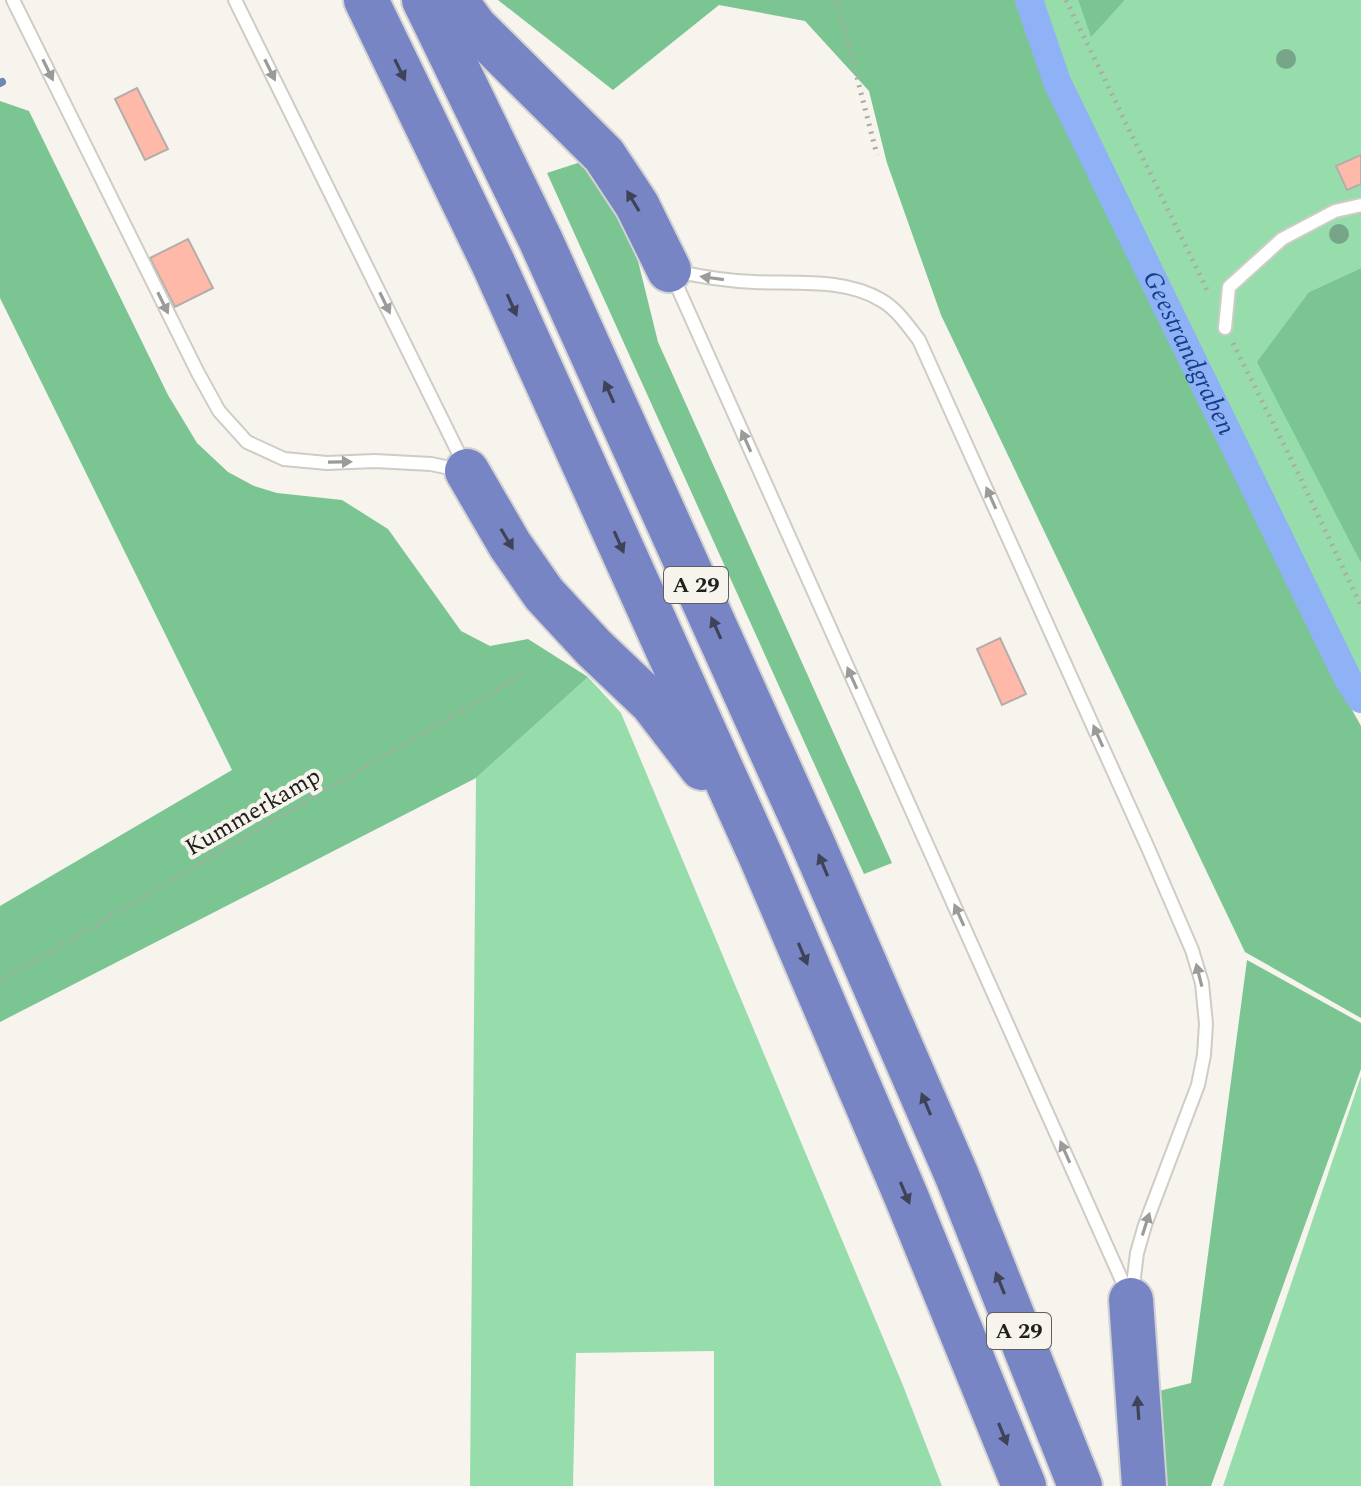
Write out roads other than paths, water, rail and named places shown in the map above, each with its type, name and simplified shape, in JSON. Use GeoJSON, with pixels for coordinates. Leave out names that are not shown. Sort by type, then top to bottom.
{"type":"FeatureCollection","features":[{"type":"Feature","properties":{"kind":"highway","name":"A 29"},"geometry":{"type":"LineString","coordinates":[[366,0],[493,263],[761,857],[906,1196],[1024,1486]]}},
{"type":"Feature","properties":{"kind":"highway","name":"A 29"},"geometry":{"type":"LineString","coordinates":[[424,0],[541,241],[816,851],[957,1176],[1080,1486]]}},
{"type":"Feature","properties":{"kind":"highway"},"geometry":{"type":"LineString","coordinates":[[455,0],[475,27],[604,155],[637,205],[669,270]]}},
{"type":"Feature","properties":{"kind":"highway"},"geometry":{"type":"LineString","coordinates":[[467,471],[510,545],[544,594],[594,648],[652,703],[694,756],[761,857]]}},
{"type":"Feature","properties":{"kind":"highway"},"geometry":{"type":"LineString","coordinates":[[1131,1300],[1144,1486]]}},
{"type":"Feature","properties":{"kind":"lane"},"geometry":{"type":"LineString","coordinates":[[13,0],[198,373],[219,411],[247,442],[284,459],[327,463],[375,461],[431,464],[467,471]]}},
{"type":"Feature","properties":{"kind":"lane"},"geometry":{"type":"LineString","coordinates":[[235,0],[467,471]]}},
{"type":"Feature","properties":{"kind":"lane"},"geometry":{"type":"LineString","coordinates":[[1225,328],[1229,287],[1282,239],[1335,211],[1361,205]]}},
{"type":"Feature","properties":{"kind":"lane"},"geometry":{"type":"LineString","coordinates":[[669,270],[1131,1300]]}},
{"type":"Feature","properties":{"kind":"lane"},"geometry":{"type":"LineString","coordinates":[[669,270],[712,280],[830,285],[861,291],[882,301],[903,319],[919,340],[1012,543],[1192,950],[1202,983],[1206,1024],[1198,1085],[1145,1225],[1137,1253],[1131,1300]]}},
{"type":"Feature","properties":{"kind":"waterway","name":"Geestrandgraben"},"geometry":{"type":"LineString","coordinates":[[1029,0],[1057,82],[1349,681],[1361,699]]}}]}
